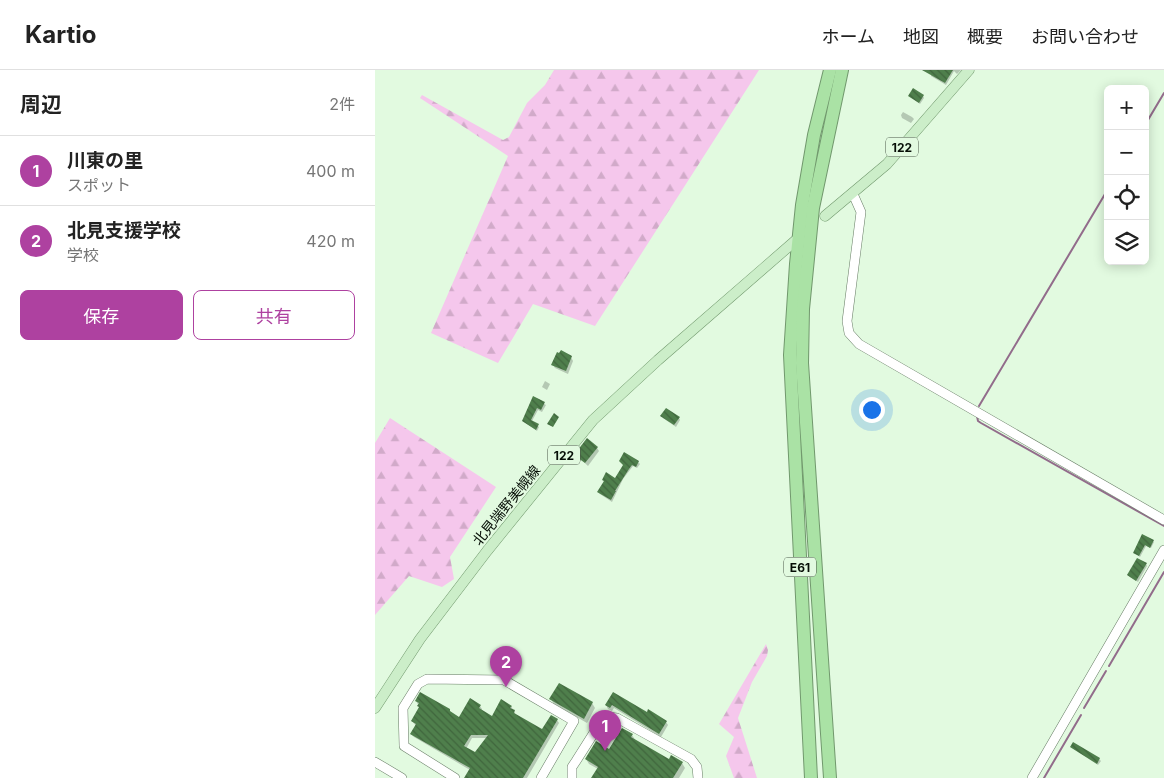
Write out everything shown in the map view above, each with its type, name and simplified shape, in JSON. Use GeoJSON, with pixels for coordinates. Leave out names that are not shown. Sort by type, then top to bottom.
{"type":"FeatureCollection","features":[{"type":"Feature","properties":{"kind":"highway","name":"E61"},"geometry":{"type":"LineString","coordinates":[[829,778],[802,354],[803,309],[813,208],[841,70]]}},
{"type":"Feature","properties":{"kind":"highway","name":"E61"},"geometry":{"type":"LineString","coordinates":[[811,778],[789,355],[802,205],[814,135],[829,72]]}},
{"type":"Feature","properties":{"kind":"main road","name":"122"},"geometry":{"type":"LineString","coordinates":[[825,216],[887,164],[969,70]]}},
{"type":"Feature","properties":{"kind":"main road","name":"北見端野美幌線"},"geometry":{"type":"LineString","coordinates":[[375,708],[421,639],[487,551],[593,420],[658,360],[795,241]]}},
{"type":"Feature","properties":{"kind":"street"},"geometry":{"type":"LineString","coordinates":[[853,194],[861,212],[847,321],[849,333],[859,344],[1164,520]]}},
{"type":"Feature","properties":{"kind":"street"},"geometry":{"type":"LineString","coordinates":[[1032,778],[1164,550]]}},
{"type":"Feature","properties":{"kind":"street"},"geometry":{"type":"LineString","coordinates":[[455,778],[404,746],[403,708],[418,684],[427,679],[504,680],[574,721],[541,778]]}},
{"type":"Feature","properties":{"kind":"street"},"geometry":{"type":"LineString","coordinates":[[572,778],[573,767],[576,761],[602,720],[609,717],[617,718],[691,759],[697,766],[698,778]]}},
{"type":"Feature","properties":{"kind":"street"},"geometry":{"type":"LineString","coordinates":[[375,762],[402,778]]}},
{"type":"Feature","properties":{"kind":"green space"},"geometry":{"type":"Polygon","coordinates":[[[554,70],[759,70],[595,326],[533,304],[498,363],[431,333],[508,156],[420,98],[422,95],[503,140],[509,137],[527,103],[545,85],[554,70]]]}},
{"type":"Feature","properties":{"kind":"green space"},"geometry":{"type":"Polygon","coordinates":[[[390,418],[496,487],[450,557],[454,579],[442,587],[409,576],[375,615],[375,443],[390,418]]]}},
{"type":"Feature","properties":{"kind":"green space"},"geometry":{"type":"Polygon","coordinates":[[[766,644],[767,656],[752,682],[738,718],[757,778],[734,778],[726,756],[734,737],[719,724],[766,644]]]}},
{"type":"Feature","properties":{"kind":"building"},"geometry":{"type":"Polygon","coordinates":[[[922,70],[953,70],[945,83],[922,70]]]}},
{"type":"Feature","properties":{"kind":"building"},"geometry":{"type":"Polygon","coordinates":[[[913,88],[924,95],[919,103],[908,96],[913,88]]]}},
{"type":"Feature","properties":{"kind":"building"},"geometry":{"type":"Polygon","coordinates":[[[561,350],[572,356],[566,371],[551,365],[557,352],[559,353],[561,350]]]}},
{"type":"Feature","properties":{"kind":"building"},"geometry":{"type":"Polygon","coordinates":[[[533,396],[545,402],[541,410],[537,408],[531,420],[539,424],[536,430],[522,421],[533,396]]]}},
{"type":"Feature","properties":{"kind":"building"},"geometry":{"type":"Polygon","coordinates":[[[666,408],[680,417],[674,425],[660,416],[666,408]]]}},
{"type":"Feature","properties":{"kind":"building"},"geometry":{"type":"Polygon","coordinates":[[[554,413],[559,417],[553,427],[547,424],[554,413]]]}},
{"type":"Feature","properties":{"kind":"building"},"geometry":{"type":"Polygon","coordinates":[[[587,438],[598,447],[585,463],[574,455],[587,438]]]}},
{"type":"Feature","properties":{"kind":"building"},"geometry":{"type":"Polygon","coordinates":[[[624,452],[639,461],[636,467],[632,465],[629,469],[611,500],[597,492],[604,481],[602,480],[606,472],[615,478],[623,465],[619,461],[624,452]]]}},
{"type":"Feature","properties":{"kind":"building"},"geometry":{"type":"Polygon","coordinates":[[[1142,534],[1154,540],[1150,548],[1145,545],[1139,556],[1133,553],[1142,534]]]}},
{"type":"Feature","properties":{"kind":"building"},"geometry":{"type":"Polygon","coordinates":[[[1137,558],[1147,563],[1136,581],[1127,575],[1137,558]]]}},
{"type":"Feature","properties":{"kind":"building"},"geometry":{"type":"Polygon","coordinates":[[[559,683],[593,702],[584,719],[549,699],[559,683]]]}},
{"type":"Feature","properties":{"kind":"building"},"geometry":{"type":"Polygon","coordinates":[[[420,692],[450,709],[459,717],[470,698],[481,705],[479,708],[492,716],[501,699],[512,706],[510,708],[515,710],[514,713],[542,729],[551,715],[558,719],[523,778],[464,778],[470,768],[410,734],[416,724],[411,721],[419,707],[417,706],[419,703],[415,701],[420,692]],[[471,735],[464,746],[475,752],[488,735],[471,735]]]}},
{"type":"Feature","properties":{"kind":"building"},"geometry":{"type":"Polygon","coordinates":[[[613,692],[647,712],[648,709],[667,721],[659,734],[612,705],[610,708],[605,705],[613,692]]]}},
{"type":"Feature","properties":{"kind":"building"},"geometry":{"type":"Polygon","coordinates":[[[622,728],[633,734],[631,737],[669,759],[671,755],[683,762],[673,778],[591,778],[598,767],[585,759],[596,741],[609,749],[622,728]]]}},
{"type":"Feature","properties":{"kind":"building"},"geometry":{"type":"Polygon","coordinates":[[[1073,742],[1100,758],[1097,764],[1070,747],[1073,742]]]}},
{"type":"Feature","properties":{"kind":"waterway"},"geometry":{"type":"LineString","coordinates":[[1149,118],[1164,93]]}},
{"type":"Feature","properties":{"kind":"waterway"},"geometry":{"type":"LineString","coordinates":[[979,406],[1104,196]]}},
{"type":"Feature","properties":{"kind":"waterway"},"geometry":{"type":"LineString","coordinates":[[977,416],[978,421],[981,423],[1164,526]]}},
{"type":"Feature","properties":{"kind":"waterway"},"geometry":{"type":"LineString","coordinates":[[1109,666],[1164,572]]}},
{"type":"Feature","properties":{"kind":"waterway"},"geometry":{"type":"LineString","coordinates":[[1084,708],[1106,671]]}},
{"type":"Feature","properties":{"kind":"waterway"},"geometry":{"type":"LineString","coordinates":[[1044,778],[1081,715]]}},
{"type":"Feature","properties":{"kind":"place","name":"北見支援学校"},"geometry":{"type":"Point","coordinates":[506,687]}},
{"type":"Feature","properties":{"kind":"place","name":"川東の里"},"geometry":{"type":"Point","coordinates":[605,751]}}]}
